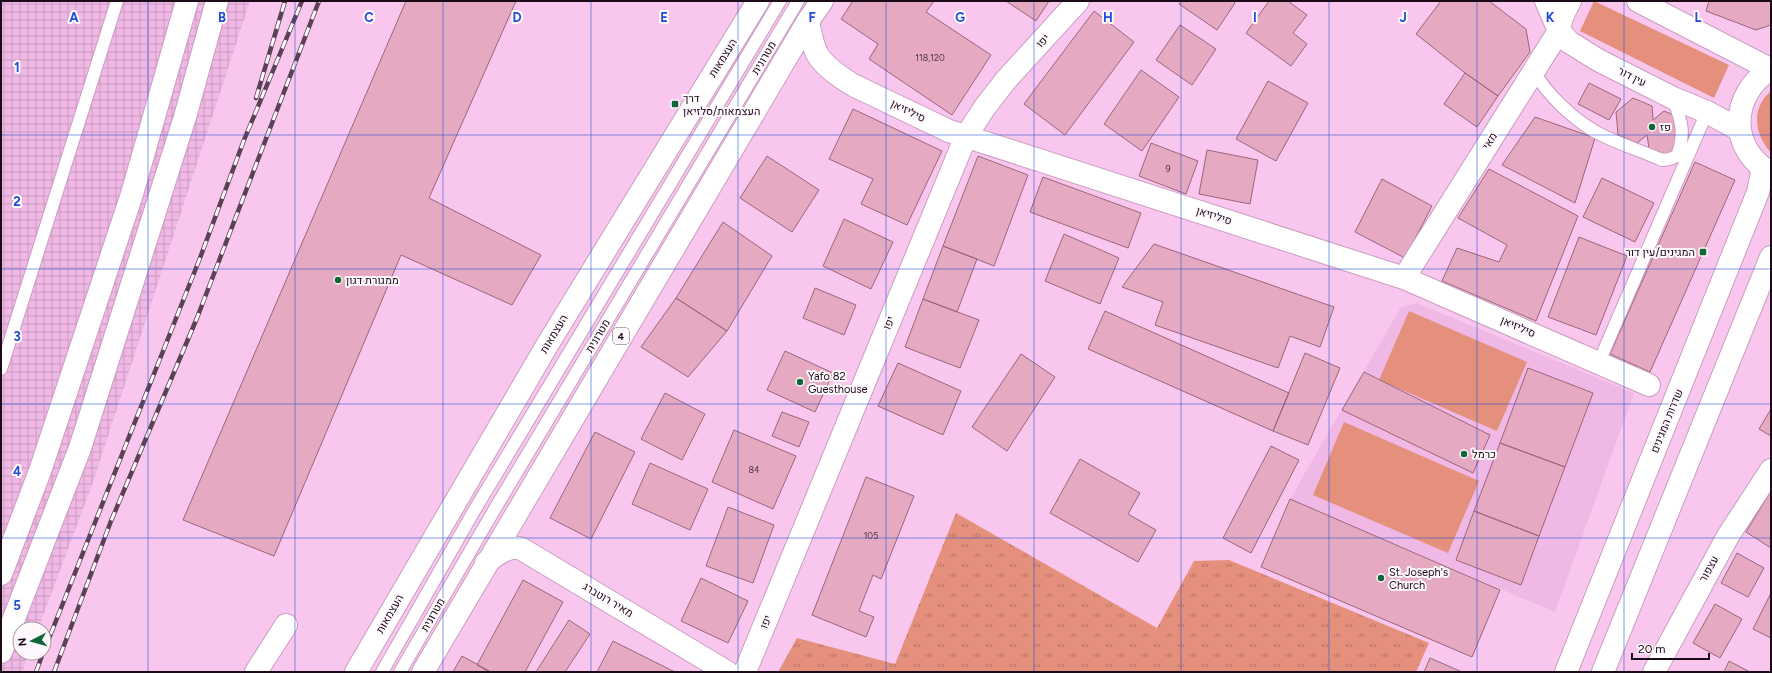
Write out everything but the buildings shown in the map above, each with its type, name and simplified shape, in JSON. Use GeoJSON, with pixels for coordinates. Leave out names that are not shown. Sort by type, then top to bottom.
{"type":"FeatureCollection","features":[{"type":"Feature","properties":{"kind":"main road"},"geometry":{"type":"LineString","coordinates":[[1,574],[40,471],[132,194],[187,1]]}},
{"type":"Feature","properties":{"kind":"main road"},"geometry":{"type":"LineString","coordinates":[[1,652],[80,448],[185,117],[217,1]]}},
{"type":"Feature","properties":{"kind":"main road","name":"העצמאות"},"geometry":{"type":"LineString","coordinates":[[356,672],[549,342],[758,1]]}},
{"type":"Feature","properties":{"kind":"main road","name":"4"},"geometry":{"type":"LineString","coordinates":[[423,672],[486,563],[808,21],[822,1]]}},
{"type":"Feature","properties":{"kind":"main road","name":"יפו"},"geometry":{"type":"LineString","coordinates":[[745,672],[966,136],[985,107],[1006,80],[1078,1]]}},
{"type":"Feature","properties":{"kind":"main road","name":"עין דור"},"geometry":{"type":"LineString","coordinates":[[1546,1],[1559,31],[1569,42],[1585,52],[1673,98],[1707,112],[1740,130]]}},
{"type":"Feature","properties":{"kind":"main road","name":"מאי"},"geometry":{"type":"LineString","coordinates":[[1404,278],[1559,31],[1562,16],[1570,1]]}},
{"type":"Feature","properties":{"kind":"main road"},"geometry":{"type":"LineString","coordinates":[[1650,4],[1771,69],[1756,80],[1745,95],[1740,112],[1740,130],[1744,145],[1752,158],[1767,171]]}},
{"type":"Feature","properties":{"kind":"main road","name":"סיליזיאן"},"geometry":{"type":"LineString","coordinates":[[808,21],[816,52],[823,61],[841,77],[853,85],[942,127],[1404,278],[1600,362],[1648,385]]}},
{"type":"Feature","properties":{"kind":"main road","name":"שדרות המגינים"},"geometry":{"type":"LineString","coordinates":[[1566,672],[1767,171]]}},
{"type":"Feature","properties":{"kind":"main road"},"geometry":{"type":"LineString","coordinates":[[1603,672],[1771,257]]}},
{"type":"Feature","properties":{"kind":"main road","name":"עצפור"},"geometry":{"type":"LineString","coordinates":[[1654,672],[1728,536],[1771,470]]}},
{"type":"Feature","properties":{"kind":"main road","name":"מאיר רוטברג"},"geometry":{"type":"LineString","coordinates":[[486,563],[499,552],[508,549],[520,548],[727,672]]}},
{"type":"Feature","properties":{"kind":"main road"},"geometry":{"type":"LineString","coordinates":[[256,672],[286,625]]}},
{"type":"Feature","properties":{"kind":"lane"},"geometry":{"type":"LineString","coordinates":[[1,368],[3,354],[117,1]]}},
{"type":"Feature","properties":{"kind":"lane","name":"מטרונית"},"geometry":{"type":"LineString","coordinates":[[382,672],[478,504],[780,1]]}},
{"type":"Feature","properties":{"kind":"lane","name":"מטרונית"},"geometry":{"type":"LineString","coordinates":[[400,672],[497,505],[798,1]]}},
{"type":"Feature","properties":{"kind":"lane"},"geometry":{"type":"LineString","coordinates":[[1534,72],[1544,89],[1594,131],[1662,160],[1677,156],[1682,143],[1682,123],[1673,98]]}},
{"type":"Feature","properties":{"kind":"lane"},"geometry":{"type":"LineString","coordinates":[[1600,362],[1707,112]]}},
{"type":"Feature","properties":{"kind":"shaded area"},"geometry":{"type":"Polygon","coordinates":[[[1,1],[250,1],[92,485],[41,621],[12,621],[12,661],[26,661],[22,672],[1,672],[1,1]]]}},
{"type":"Feature","properties":{"kind":"shaded area","name":"כרמל"},"geometry":{"type":"Polygon","coordinates":[[[1417,303],[1634,393],[1555,612],[1290,499],[1401,307],[1417,303]]]}},
{"type":"Feature","properties":{"kind":"green space"},"geometry":{"type":"Polygon","coordinates":[[[1594,1],[1729,65],[1714,98],[1580,31],[1594,1]]]}},
{"type":"Feature","properties":{"kind":"green space"},"geometry":{"type":"Polygon","coordinates":[[[1771,91],[1771,153],[1761,138],[1757,122],[1760,106],[1764,98],[1771,91]]]}},
{"type":"Feature","properties":{"kind":"green space"},"geometry":{"type":"Polygon","coordinates":[[[1409,311],[1527,362],[1497,431],[1379,380],[1409,311]]]}},
{"type":"Feature","properties":{"kind":"green space"},"geometry":{"type":"Polygon","coordinates":[[[1344,422],[1479,481],[1448,553],[1313,495],[1344,422]]]}},
{"type":"Feature","properties":{"kind":"green space"},"geometry":{"type":"Polygon","coordinates":[[[956,513],[1157,628],[1194,561],[1229,560],[1429,643],[1416,672],[778,672],[797,638],[895,664],[956,513]]]}},
{"type":"Feature","properties":{"kind":"railway"},"geometry":{"type":"LineString","coordinates":[[256,98],[285,1]]}},
{"type":"Feature","properties":{"kind":"railway"},"geometry":{"type":"LineString","coordinates":[[52,631],[200,258],[244,140],[302,1]]}},
{"type":"Feature","properties":{"kind":"railway"},"geometry":{"type":"LineString","coordinates":[[54,672],[111,521],[197,318],[319,1]]}},
{"type":"Feature","properties":{"kind":"railway"},"geometry":{"type":"LineString","coordinates":[[36,672],[40,661]]}},
{"type":"Feature","properties":{"kind":"place","name":"דרך העצמאות/סלזיאן"},"geometry":{"type":"Point","coordinates":[675,104]}},
{"type":"Feature","properties":{"kind":"place","name":"פז"},"geometry":{"type":"Point","coordinates":[1652,127]}},
{"type":"Feature","properties":{"kind":"place","name":"המגינים/עין דור"},"geometry":{"type":"Point","coordinates":[1703,252]}},
{"type":"Feature","properties":{"kind":"place","name":"ממגורת דגון"},"geometry":{"type":"Point","coordinates":[338,280]}},
{"type":"Feature","properties":{"kind":"place","name":"Yafo 82 Guesthouse"},"geometry":{"type":"Point","coordinates":[800,382]}},
{"type":"Feature","properties":{"kind":"place","name":"כרמל"},"geometry":{"type":"Point","coordinates":[1464,454]}},
{"type":"Feature","properties":{"kind":"place","name":"St. Joseph's Church"},"geometry":{"type":"Point","coordinates":[1381,578]}}]}
